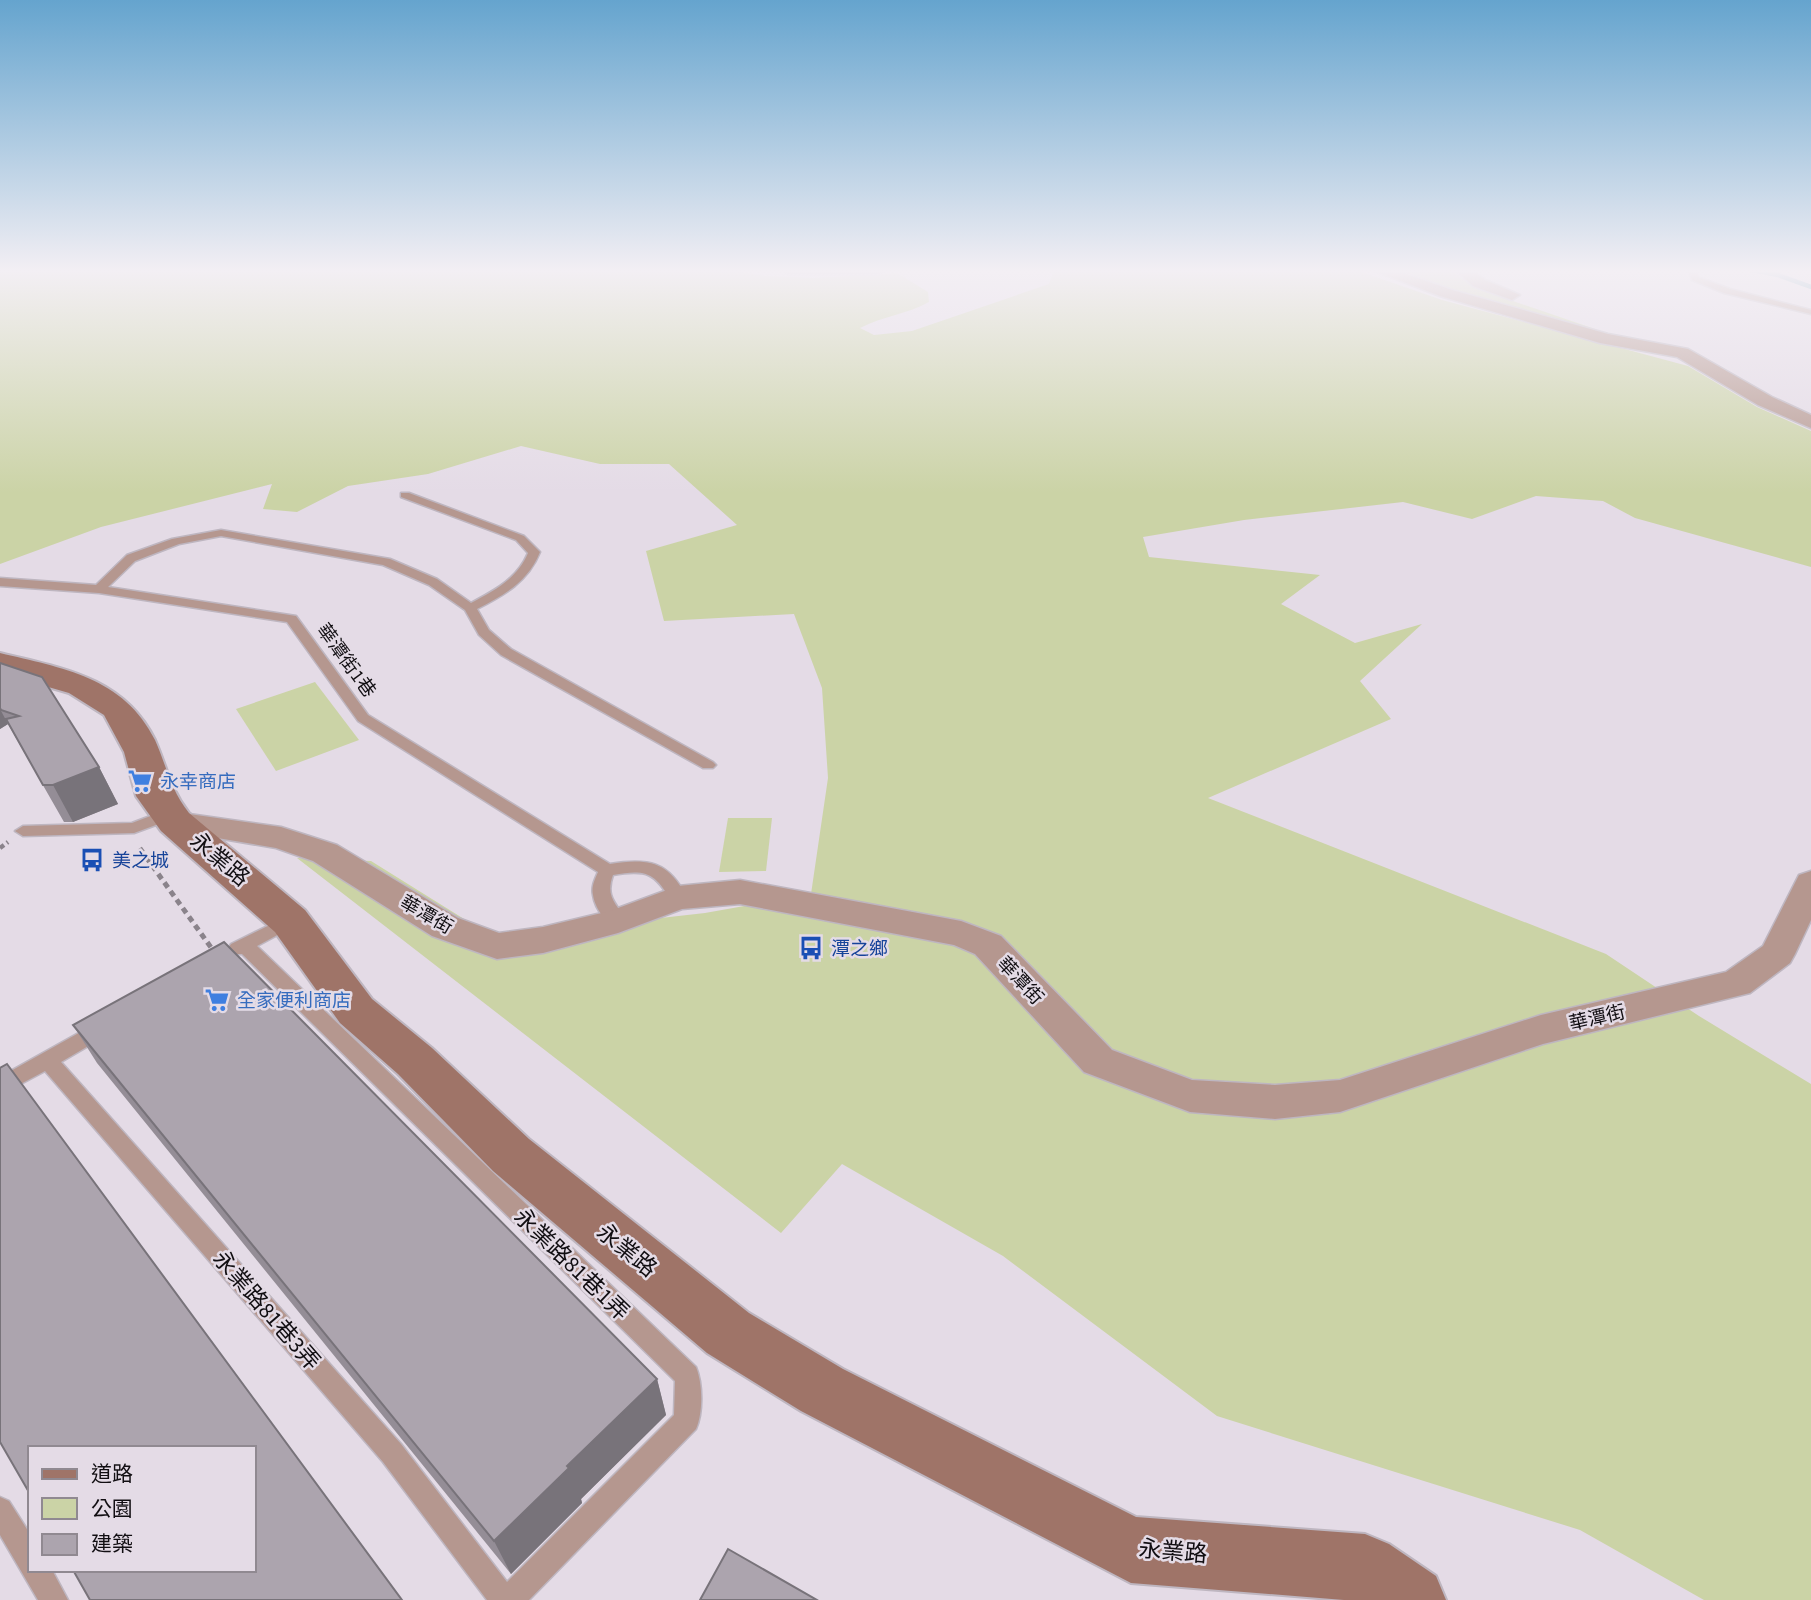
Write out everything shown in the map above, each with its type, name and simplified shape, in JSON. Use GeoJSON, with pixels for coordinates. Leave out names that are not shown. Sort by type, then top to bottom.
{"type":"FeatureCollection","features":[{"type":"Feature","properties":{"kind":"street"},"geometry":{"type":"LineString","coordinates":[[1631,344],[1682,353]]}},
{"type":"Feature","properties":{"kind":"street"},"geometry":{"type":"LineString","coordinates":[[1664,344],[1765,401],[1811,422]]}},
{"type":"Feature","properties":{"kind":"street","name":"永業路"},"geometry":{"type":"LineString","coordinates":[[0,663],[81,686],[116,708],[130,726],[142,752],[161,828],[267,933],[415,1061],[511,1155],[728,1333],[810,1383],[1131,1550],[1366,1568],[1412,1600]]}},
{"type":"Feature","properties":{"kind":"street","name":"華潭街"},"geometry":{"type":"LineString","coordinates":[[161,828],[281,838],[325,853],[445,927],[497,946],[543,940],[618,920],[678,898],[740,892],[961,934],[988,945],[1098,1061],[1191,1096],[1275,1102],[1340,1096],[1541,1030],[1737,983],[1777,954],[1811,883]]}},
{"type":"Feature","properties":{"kind":"lane"},"geometry":{"type":"LineString","coordinates":[[405,495],[520,538],[534,552],[528,569],[511,584],[470,608]]}},
{"type":"Feature","properties":{"kind":"lane"},"geometry":{"type":"LineString","coordinates":[[99,589],[131,558],[176,541],[221,533],[386,562],[433,582],[470,608],[484,632],[506,652],[708,765]]}},
{"type":"Feature","properties":{"kind":"lane","name":"華潭街1巷"},"geometry":{"type":"LineString","coordinates":[[0,582],[99,589],[291,619],[363,718],[607,870]]}},
{"type":"Feature","properties":{"kind":"lane"},"geometry":{"type":"LineString","coordinates":[[23,831],[161,828]]}},
{"type":"Feature","properties":{"kind":"lane"},"geometry":{"type":"LineString","coordinates":[[618,920],[603,904],[599,886],[607,870],[651,867],[672,882],[678,898]]}},
{"type":"Feature","properties":{"kind":"lane"},"geometry":{"type":"LineString","coordinates":[[220,959],[267,933]]}},
{"type":"Feature","properties":{"kind":"lane","name":"永業路81巷1弄"},"geometry":{"type":"LineString","coordinates":[[267,933],[687,1376],[687,1420],[509,1600]]}},
{"type":"Feature","properties":{"kind":"lane"},"geometry":{"type":"LineString","coordinates":[[0,1087],[120,1018]]}},
{"type":"Feature","properties":{"kind":"lane","name":"永業路81巷3弄"},"geometry":{"type":"LineString","coordinates":[[47,1059],[393,1453],[503,1600]]}},
{"type":"Feature","properties":{"kind":"lane"},"geometry":{"type":"LineString","coordinates":[[0,1510],[28,1557]]}},
{"type":"Feature","properties":{"kind":"lane"},"geometry":{"type":"LineString","coordinates":[[37,1572],[54,1600]]}},
{"type":"Feature","properties":{"kind":"path"},"geometry":{"type":"LineString","coordinates":[[161,828],[220,959]]}},
{"type":"Feature","properties":{"kind":"green space"},"geometry":{"type":"Polygon","coordinates":[[[0,344],[1605,344],[1688,366],[1757,407],[1811,431],[1811,567],[1635,518],[1603,501],[1536,496],[1472,519],[1403,502],[1244,520],[1143,537],[1149,557],[1320,575],[1281,604],[1355,643],[1422,624],[1360,681],[1391,719],[1208,798],[1606,954],[1699,1016],[1811,1084],[1811,1600],[1704,1600],[1580,1530],[1217,1416],[1003,1256],[842,1164],[781,1233],[297,858],[371,861],[493,937],[705,913],[811,894],[828,778],[822,688],[794,614],[664,621],[646,551],[737,525],[669,464],[600,464],[521,446],[428,474],[348,486],[297,512],[263,509],[272,484],[101,527],[0,564],[0,344]]]}},
{"type":"Feature","properties":{"kind":"green space"},"geometry":{"type":"Polygon","coordinates":[[[315,682],[359,740],[276,771],[236,709],[315,682]]]}},
{"type":"Feature","properties":{"kind":"green space"},"geometry":{"type":"Polygon","coordinates":[[[728,818],[772,818],[766,871],[719,872],[728,818]]]}},
{"type":"Feature","properties":{"kind":"building"},"geometry":{"type":"Polygon","coordinates":[[[0,663],[42,677],[99,767],[53,785],[43,785],[6,719],[19,716],[0,708],[0,663]]]}},
{"type":"Feature","properties":{"kind":"building"},"geometry":{"type":"Polygon","coordinates":[[[224,942],[657,1379],[494,1541],[73,1025],[224,942]]]}},
{"type":"Feature","properties":{"kind":"building"},"geometry":{"type":"Polygon","coordinates":[[[7,1064],[402,1600],[90,1600],[74,1572],[256,1572],[256,1446],[28,1446],[28,1491],[0,1442],[0,1068],[7,1064]]]}},
{"type":"Feature","properties":{"kind":"building"},"geometry":{"type":"Polygon","coordinates":[[[728,1549],[817,1600],[700,1600],[728,1549]]]}},
{"type":"Feature","properties":{"kind":"place","name":"永幸商店"},"geometry":{"type":"Point","coordinates":[140,781]}},
{"type":"Feature","properties":{"kind":"place","name":"美之城"},"geometry":{"type":"Point","coordinates":[92,860]}},
{"type":"Feature","properties":{"kind":"place","name":"潭之鄉"},"geometry":{"type":"Point","coordinates":[811,948]}},
{"type":"Feature","properties":{"kind":"place","name":"全家便利商店"},"geometry":{"type":"Point","coordinates":[217,1000]}}]}
